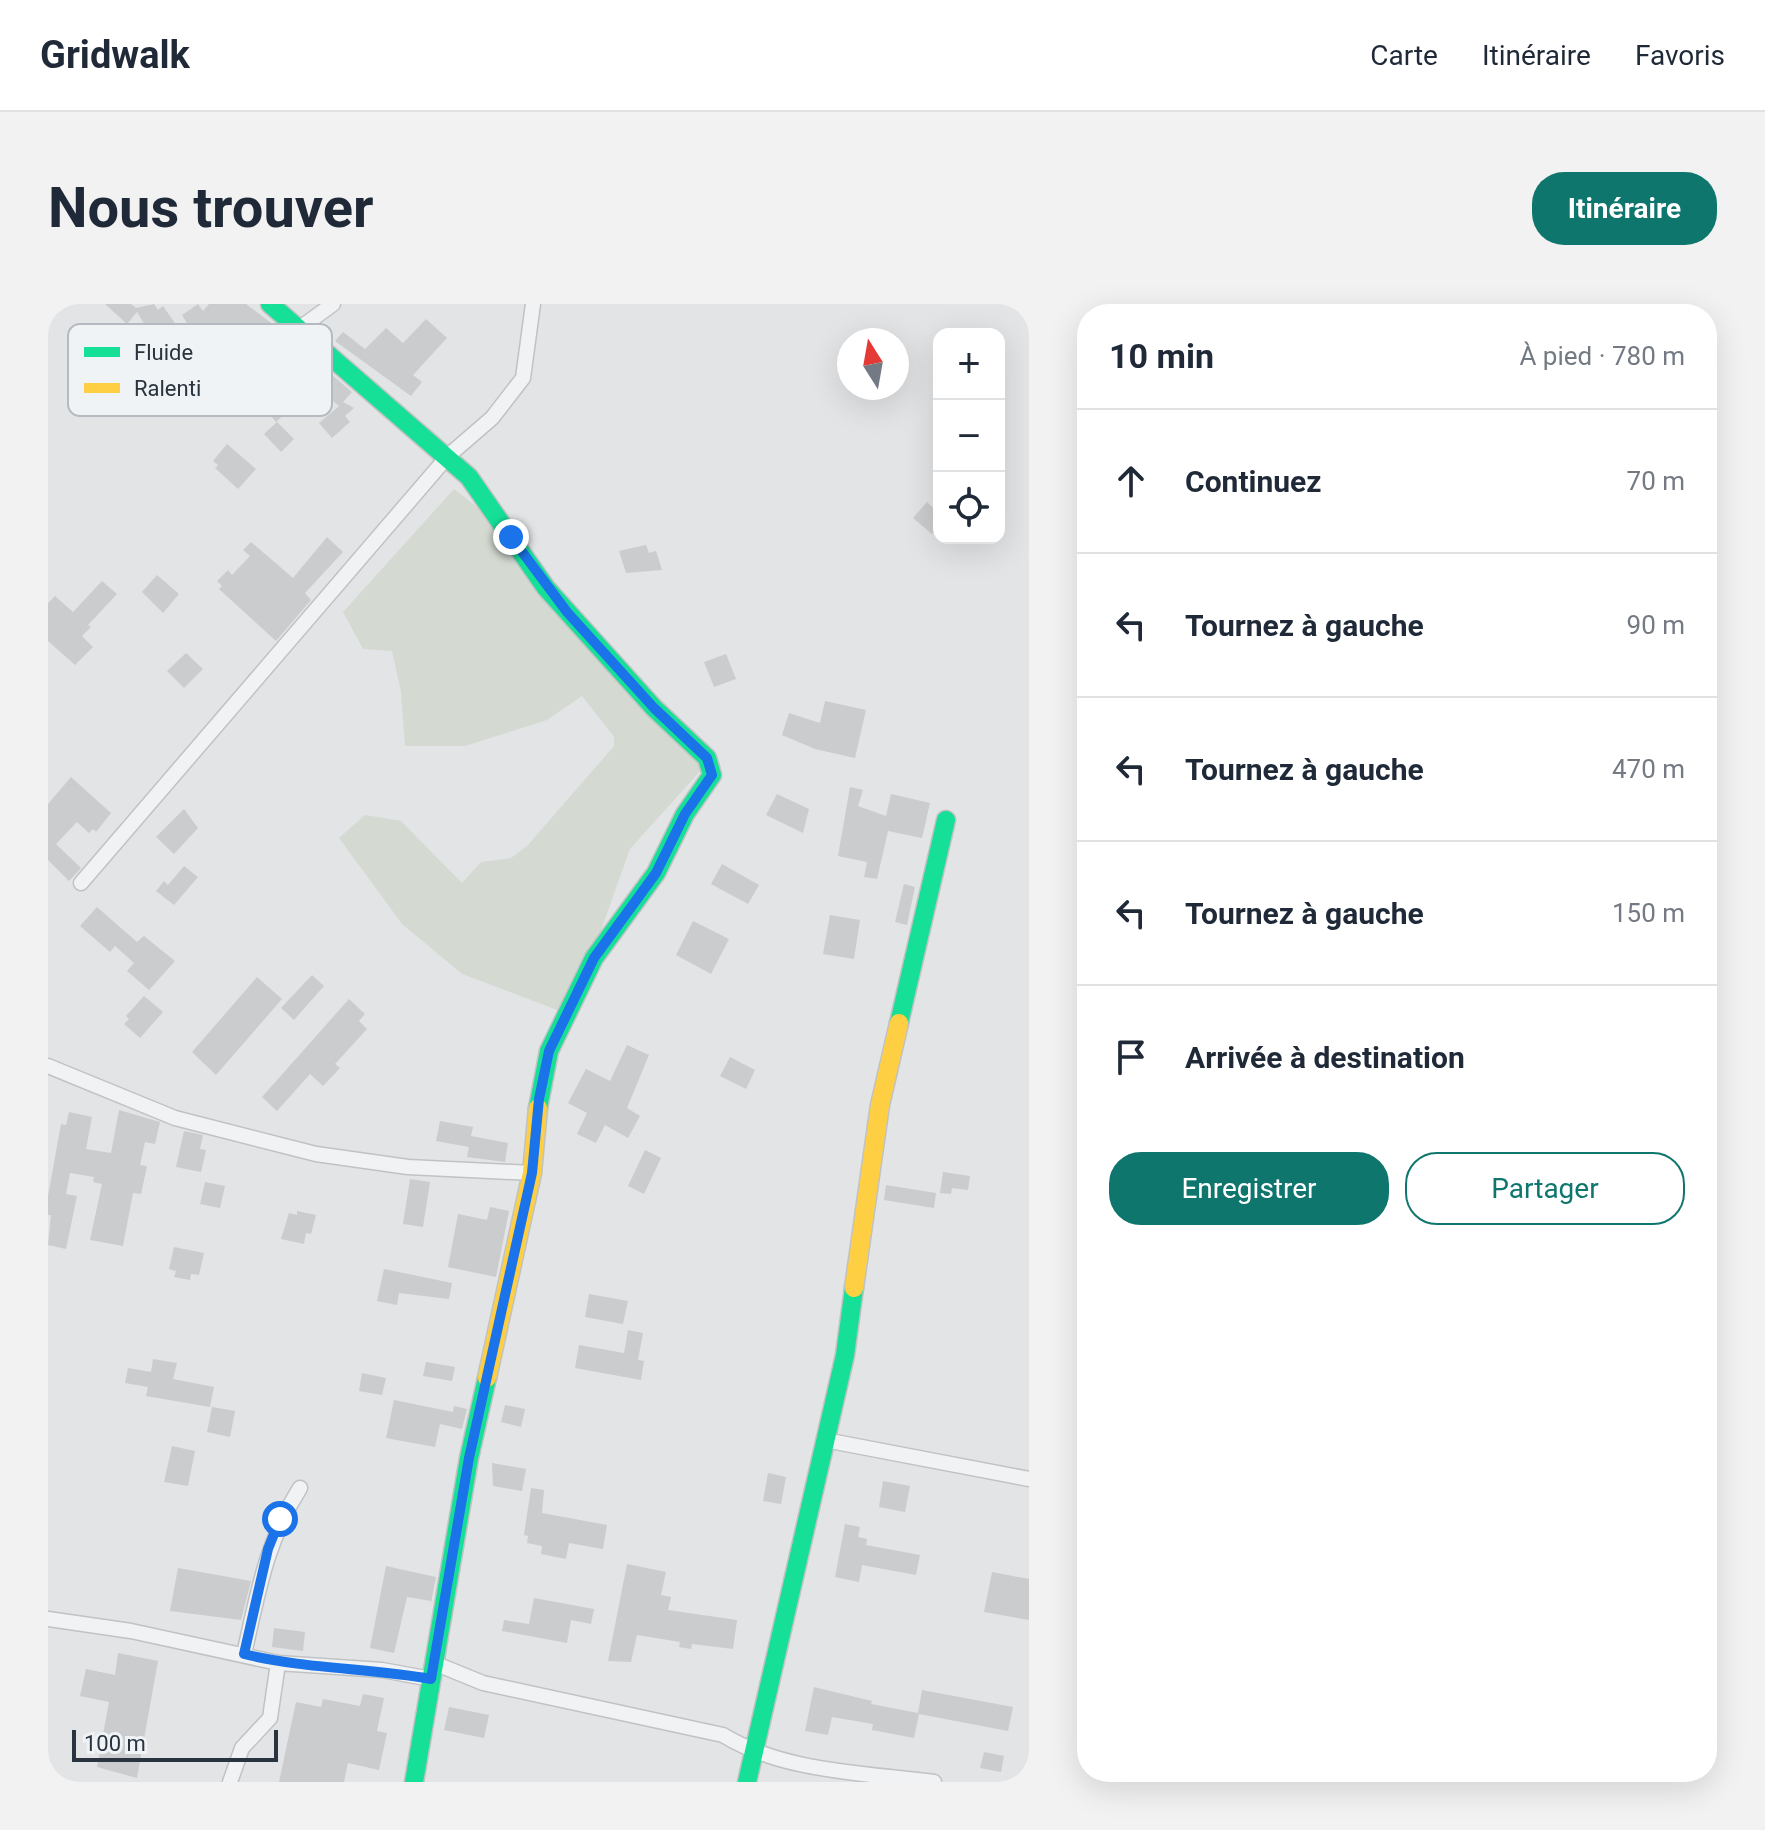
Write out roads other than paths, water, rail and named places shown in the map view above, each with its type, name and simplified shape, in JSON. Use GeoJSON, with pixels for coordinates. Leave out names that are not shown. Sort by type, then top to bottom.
{"type":"FeatureCollection","features":[{"type":"Feature","properties":{"kind":"street"},"geometry":{"type":"LineString","coordinates":[[270,304],[295,324]]}},
{"type":"Feature","properties":{"kind":"street"},"geometry":{"type":"LineString","coordinates":[[306,324],[333,304]]}},
{"type":"Feature","properties":{"kind":"street"},"geometry":{"type":"LineString","coordinates":[[81,883],[448,456],[492,418],[523,378],[533,304]]}},
{"type":"Feature","properties":{"kind":"street"},"geometry":{"type":"LineString","coordinates":[[332,356],[469,477],[567,612],[654,708],[707,758],[712,775],[685,814],[656,873],[618,922],[573,997],[549,1051],[539,1099],[532,1173],[469,1458],[414,1782]]}},
{"type":"Feature","properties":{"kind":"street"},"geometry":{"type":"LineString","coordinates":[[747,1782],[845,1355],[880,1105],[946,820]]}},
{"type":"Feature","properties":{"kind":"street"},"geometry":{"type":"LineString","coordinates":[[48,1066],[175,1118],[316,1154],[408,1167],[532,1173]]}},
{"type":"Feature","properties":{"kind":"street"},"geometry":{"type":"LineString","coordinates":[[825,1440],[1029,1479]]}},
{"type":"Feature","properties":{"kind":"street"},"geometry":{"type":"LineString","coordinates":[[244,1654],[268,1549],[280,1519],[300,1488]]}},
{"type":"Feature","properties":{"kind":"street"},"geometry":{"type":"LineString","coordinates":[[48,1619],[131,1631],[278,1663],[433,1671],[723,1735],[752,1751],[816,1766],[934,1782]]}},
{"type":"Feature","properties":{"kind":"street"},"geometry":{"type":"LineString","coordinates":[[230,1782],[242,1748],[270,1718],[278,1663]]}}]}
